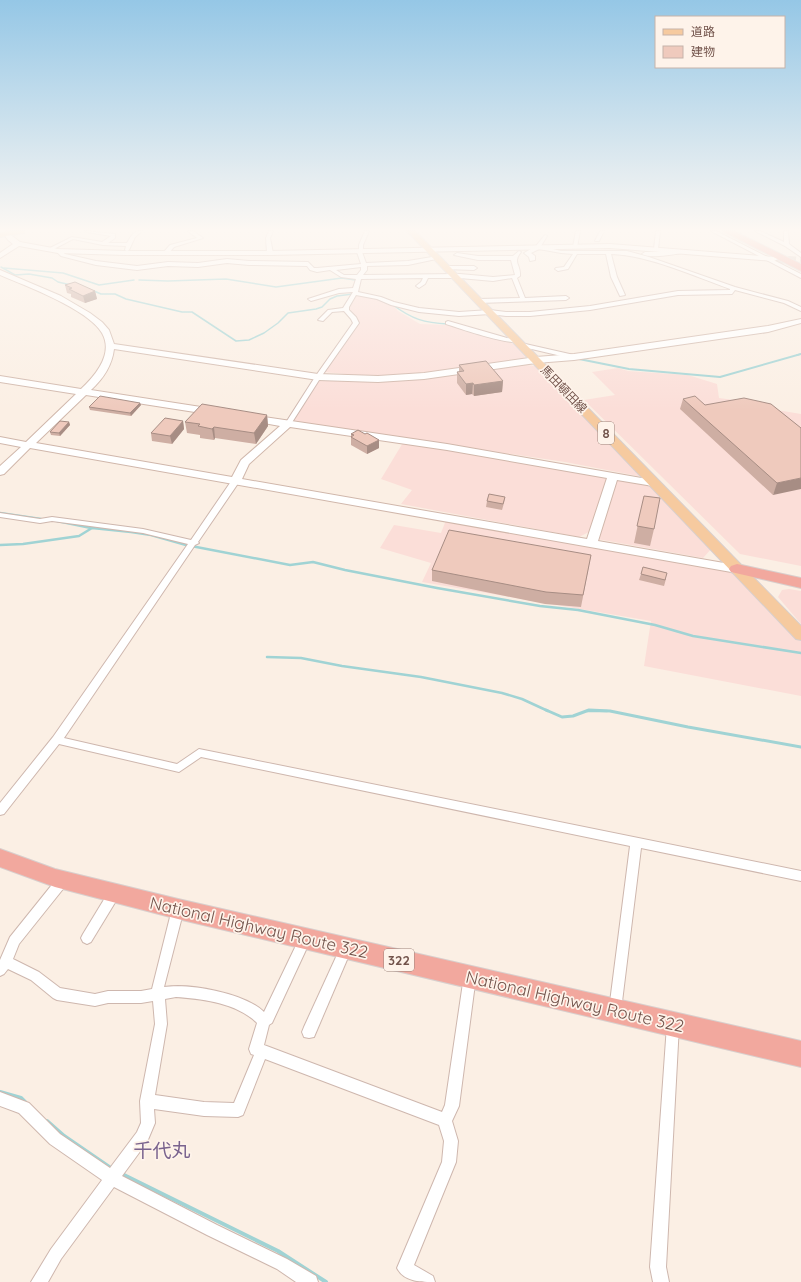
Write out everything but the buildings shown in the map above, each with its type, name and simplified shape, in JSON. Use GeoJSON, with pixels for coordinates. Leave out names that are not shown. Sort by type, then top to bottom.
{"type":"FeatureCollection","features":[{"type":"Feature","properties":{"kind":"highway"},"geometry":{"type":"LineString","coordinates":[[737,569],[761,569],[801,576]]}},
{"type":"Feature","properties":{"kind":"highway"},"geometry":{"type":"LineString","coordinates":[[737,569],[801,583]]}},
{"type":"Feature","properties":{"kind":"highway","name":"National Highway Route 322"},"geometry":{"type":"LineString","coordinates":[[0,858],[63,880],[178,909],[801,1054]]}},
{"type":"Feature","properties":{"kind":"main road","name":"馬田頓田線"},"geometry":{"type":"LineString","coordinates":[[468,291],[801,635]]}},
{"type":"Feature","properties":{"kind":"street"},"geometry":{"type":"LineString","coordinates":[[0,472],[98,378],[105,367],[110,354],[110,346],[105,330],[90,315],[39,291]]}},
{"type":"Feature","properties":{"kind":"street"},"geometry":{"type":"LineString","coordinates":[[311,299],[339,291],[379,298],[393,304],[419,310],[459,314],[490,312],[530,314],[590,308],[678,293],[732,291]]}},
{"type":"Feature","properties":{"kind":"street"},"geometry":{"type":"LineString","coordinates":[[520,291],[523,299]]}},
{"type":"Feature","properties":{"kind":"street"},"geometry":{"type":"LineString","coordinates":[[620,291],[622,295]]}},
{"type":"Feature","properties":{"kind":"street"},"geometry":{"type":"LineString","coordinates":[[744,291],[786,302],[801,309]]}},
{"type":"Feature","properties":{"kind":"street"},"geometry":{"type":"LineString","coordinates":[[346,309],[346,306],[354,293]]}},
{"type":"Feature","properties":{"kind":"street"},"geometry":{"type":"LineString","coordinates":[[478,301],[566,298]]}},
{"type":"Feature","properties":{"kind":"street"},"geometry":{"type":"LineString","coordinates":[[321,320],[330,311],[346,309]]}},
{"type":"Feature","properties":{"kind":"street"},"geometry":{"type":"LineString","coordinates":[[0,811],[57,740],[236,482],[245,462],[288,424],[318,377],[356,323],[354,318],[346,309]]}},
{"type":"Feature","properties":{"kind":"street"},"geometry":{"type":"LineString","coordinates":[[459,314],[448,323],[574,357]]}},
{"type":"Feature","properties":{"kind":"street"},"geometry":{"type":"LineString","coordinates":[[110,346],[318,377],[358,379],[410,377],[536,360],[574,357],[768,329],[801,321]]}},
{"type":"Feature","properties":{"kind":"street"},"geometry":{"type":"LineString","coordinates":[[1,380],[227,414]]}},
{"type":"Feature","properties":{"kind":"street"},"geometry":{"type":"LineString","coordinates":[[242,416],[447,447],[653,482]]}},
{"type":"Feature","properties":{"kind":"street"},"geometry":{"type":"LineString","coordinates":[[0,440],[737,569]]}},
{"type":"Feature","properties":{"kind":"street"},"geometry":{"type":"LineString","coordinates":[[591,544],[613,475]]}},
{"type":"Feature","properties":{"kind":"street"},"geometry":{"type":"LineString","coordinates":[[0,515],[40,521],[52,519],[143,531],[193,545]]}},
{"type":"Feature","properties":{"kind":"street"},"geometry":{"type":"LineString","coordinates":[[57,740],[179,768],[199,754],[801,876]]}},
{"type":"Feature","properties":{"kind":"street"},"geometry":{"type":"LineString","coordinates":[[615,1011],[636,842]]}},
{"type":"Feature","properties":{"kind":"street"},"geometry":{"type":"LineString","coordinates":[[63,880],[14,941],[3,966],[35,976],[57,994],[95,1000],[108,997],[141,997],[160,995],[176,991],[200,993],[233,1002],[254,1011],[264,1021]]}},
{"type":"Feature","properties":{"kind":"street"},"geometry":{"type":"LineString","coordinates":[[87,938],[115,892]]}},
{"type":"Feature","properties":{"kind":"street"},"geometry":{"type":"LineString","coordinates":[[39,1282],[56,1254],[142,1137],[148,1123],[148,1101],[161,1024],[160,995],[158,986],[178,909]]}},
{"type":"Feature","properties":{"kind":"street"},"geometry":{"type":"LineString","coordinates":[[305,939],[267,1019],[264,1021],[256,1049],[445,1120]]}},
{"type":"Feature","properties":{"kind":"street"},"geometry":{"type":"LineString","coordinates":[[309,1032],[346,948]]}},
{"type":"Feature","properties":{"kind":"street"},"geometry":{"type":"LineString","coordinates":[[427,1282],[405,1268],[449,1162],[451,1141],[445,1120],[452,1106],[470,976]]}},
{"type":"Feature","properties":{"kind":"street"},"geometry":{"type":"LineString","coordinates":[[660,1282],[658,1267],[673,1025]]}},
{"type":"Feature","properties":{"kind":"street"},"geometry":{"type":"LineString","coordinates":[[148,1101],[204,1109],[238,1110],[262,1051]]}},
{"type":"Feature","properties":{"kind":"street"},"geometry":{"type":"LineString","coordinates":[[0,1099],[24,1108],[55,1139],[212,1230],[282,1264],[310,1282]]}},
{"type":"Feature","properties":{"kind":"shaded area"},"geometry":{"type":"Polygon","coordinates":[[[355,295],[377,299],[393,305],[398,311],[420,324],[448,325],[518,345],[526,355],[521,361],[436,372],[367,376],[323,372],[357,323],[348,310],[348,307],[355,295]]]}},
{"type":"Feature","properties":{"kind":"shaded area"},"geometry":{"type":"Polygon","coordinates":[[[526,365],[536,366],[642,474],[638,476],[565,462],[293,422],[319,378],[413,378],[526,365]]]}},
{"type":"Feature","properties":{"kind":"shaded area"},"geometry":{"type":"Polygon","coordinates":[[[618,368],[628,371],[688,375],[717,384],[719,398],[763,404],[771,409],[801,414],[801,566],[740,554],[584,400],[615,395],[592,372],[618,368]]]}},
{"type":"Feature","properties":{"kind":"shaded area"},"geometry":{"type":"Polygon","coordinates":[[[404,441],[611,475],[591,531],[579,537],[401,504],[412,490],[381,479],[404,441]]]}},
{"type":"Feature","properties":{"kind":"shaded area"},"geometry":{"type":"Polygon","coordinates":[[[614,477],[651,483],[712,548],[703,558],[597,539],[614,477]]]}},
{"type":"Feature","properties":{"kind":"shaded area"},"geometry":{"type":"Polygon","coordinates":[[[446,520],[734,571],[801,641],[801,696],[644,666],[651,621],[422,582],[431,563],[380,548],[394,525],[441,533],[446,520]]]}},
{"type":"Feature","properties":{"kind":"shaded area"},"geometry":{"type":"Polygon","coordinates":[[[789,589],[801,591],[801,624],[778,597],[782,590],[789,589]]]}},
{"type":"Feature","properties":{"kind":"waterway"},"geometry":{"type":"LineString","coordinates":[[94,291],[101,294],[115,294],[126,299],[182,312],[192,312],[236,341],[249,340],[264,333],[278,323],[288,313],[316,309],[322,307],[330,299],[337,296],[353,294]]}},
{"type":"Feature","properties":{"kind":"waterway"},"geometry":{"type":"LineString","coordinates":[[393,305],[412,317],[432,323],[448,324]]}},
{"type":"Feature","properties":{"kind":"waterway"},"geometry":{"type":"LineString","coordinates":[[579,359],[629,369],[720,377],[801,354],[797,355]]}},
{"type":"Feature","properties":{"kind":"waterway"},"geometry":{"type":"LineString","coordinates":[[0,513],[41,519]]}},
{"type":"Feature","properties":{"kind":"waterway"},"geometry":{"type":"LineString","coordinates":[[57,521],[91,528]]}},
{"type":"Feature","properties":{"kind":"waterway"},"geometry":{"type":"LineString","coordinates":[[0,545],[23,544],[79,536],[92,528],[131,532],[151,535],[186,545],[290,565],[313,562],[345,570],[437,588],[540,606],[578,610],[655,625],[693,636],[801,653]]}},
{"type":"Feature","properties":{"kind":"waterway"},"geometry":{"type":"LineString","coordinates":[[267,657],[301,658],[342,666],[421,677],[502,693],[522,699],[548,711]]}},
{"type":"Feature","properties":{"kind":"waterway"},"geometry":{"type":"LineString","coordinates":[[546,710],[562,717],[573,716],[589,710],[610,711],[688,727],[801,747]]}},
{"type":"Feature","properties":{"kind":"waterway"},"geometry":{"type":"LineString","coordinates":[[587,711],[607,711]]}},
{"type":"Feature","properties":{"kind":"waterway"},"geometry":{"type":"LineString","coordinates":[[0,1092],[21,1098],[25,1102]]}},
{"type":"Feature","properties":{"kind":"waterway"},"geometry":{"type":"LineString","coordinates":[[47,1121],[64,1136],[112,1169]]}},
{"type":"Feature","properties":{"kind":"waterway"},"geometry":{"type":"LineString","coordinates":[[120,1173],[278,1251],[326,1282]]}},
{"type":"Feature","properties":{"kind":"district","name":"千代丸"},"geometry":{"type":"Point","coordinates":[162,1150]}}]}
